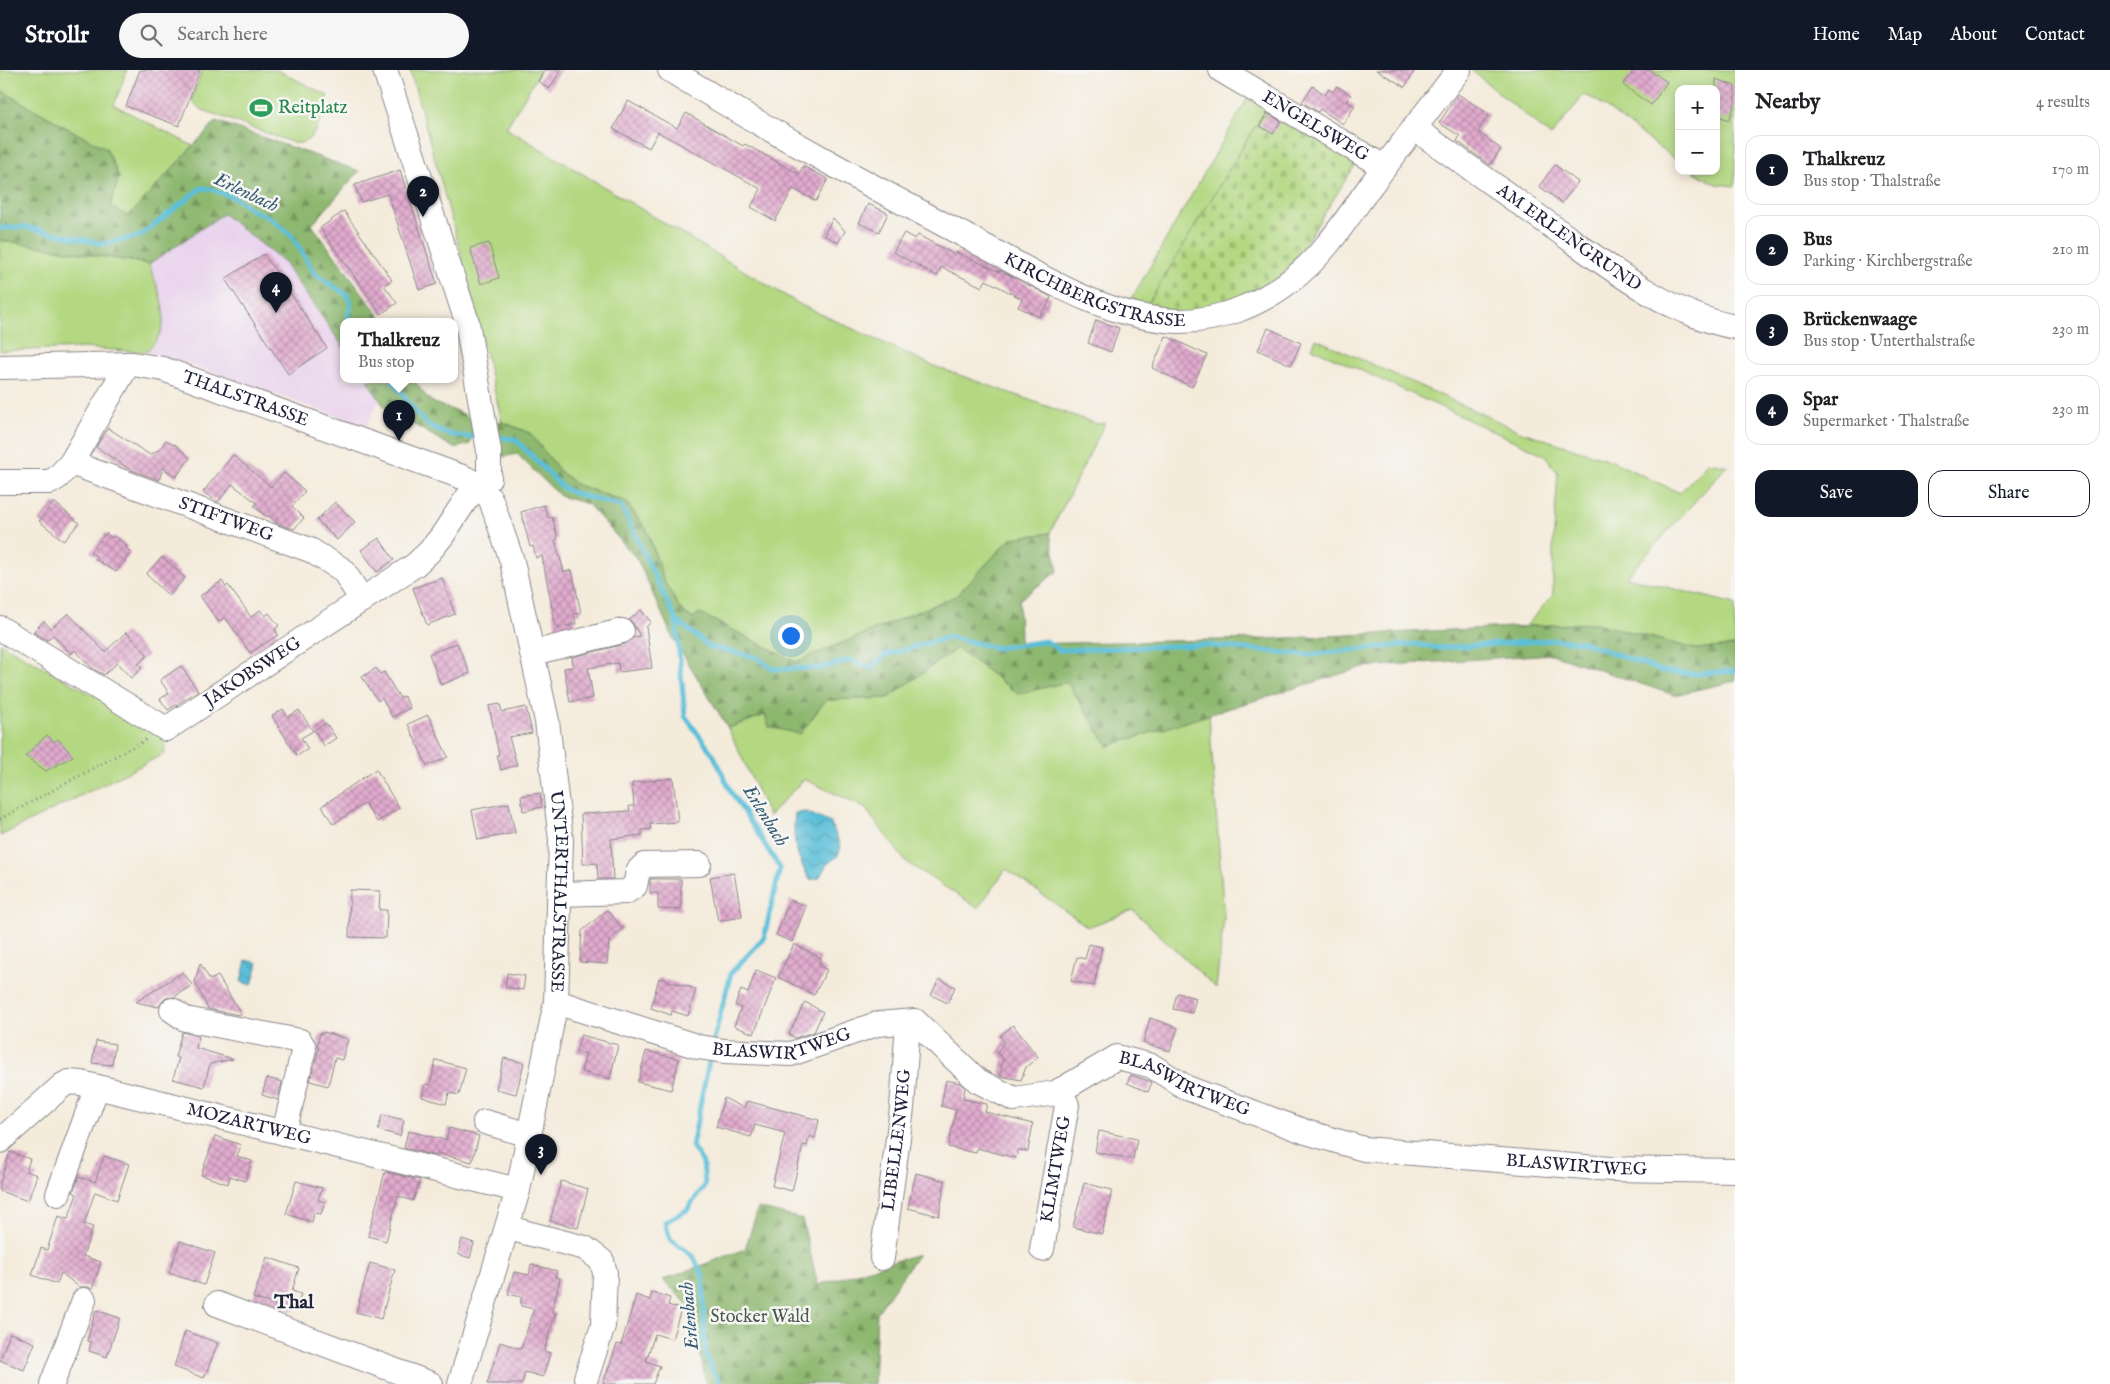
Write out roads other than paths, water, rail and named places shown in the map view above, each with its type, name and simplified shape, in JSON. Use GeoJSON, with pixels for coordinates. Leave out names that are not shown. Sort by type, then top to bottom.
{"type":"FeatureCollection","features":[{"type":"Feature","properties":{"kind":"street"},"geometry":{"type":"LineString","coordinates":[[385,70],[466,315],[489,451],[489,479],[481,488]]}},
{"type":"Feature","properties":{"kind":"street","name":"KIRCHBERGSTRASSE"},"geometry":{"type":"LineString","coordinates":[[670,70],[893,198],[1080,296],[1119,312],[1177,321],[1199,320],[1218,316],[1250,304],[1290,281],[1326,245],[1459,70]]}},
{"type":"Feature","properties":{"kind":"street","name":"ENGELSWEG"},"geometry":{"type":"LineString","coordinates":[[1221,70],[1384,167]]}},
{"type":"Feature","properties":{"kind":"street","name":"AM ERLENGRUND"},"geometry":{"type":"LineString","coordinates":[[1414,128],[1592,255],[1645,289],[1688,312],[1735,327]]}},
{"type":"Feature","properties":{"kind":"street"},"geometry":{"type":"LineString","coordinates":[[0,482],[50,482],[58,477],[71,463],[128,364]]}},
{"type":"Feature","properties":{"kind":"street","name":"THALSTRASSE"},"geometry":{"type":"LineString","coordinates":[[0,367],[128,364],[163,369],[465,478],[481,488]]}},
{"type":"Feature","properties":{"kind":"street","name":"STIFTWEG"},"geometry":{"type":"LineString","coordinates":[[71,463],[310,550],[343,570],[362,600]]}},
{"type":"Feature","properties":{"kind":"street","name":"JAKOBSWEG"},"geometry":{"type":"LineString","coordinates":[[0,628],[166,729],[398,578],[429,552],[467,498],[481,488]]}},
{"type":"Feature","properties":{"kind":"street","name":"UNTERTHALSTRASSE"},"geometry":{"type":"LineString","coordinates":[[460,1384],[518,1190],[556,1002],[560,894],[561,840],[547,722],[512,561],[498,516],[491,500],[481,488]]}},
{"type":"Feature","properties":{"kind":"street"},"geometry":{"type":"LineString","coordinates":[[532,653],[622,631]]}},
{"type":"Feature","properties":{"kind":"street"},"geometry":{"type":"LineString","coordinates":[[560,894],[626,892],[635,886],[639,868],[644,865],[699,864]]}},
{"type":"Feature","properties":{"kind":"street","name":"BLASWIRTWEG"},"geometry":{"type":"LineString","coordinates":[[556,1002],[699,1047],[724,1051],[791,1054],[877,1024],[915,1021],[978,1081],[1014,1099],[1056,1093],[1117,1057],[1152,1066],[1187,1088],[1306,1132],[1364,1149],[1610,1169],[1735,1172]]}},
{"type":"Feature","properties":{"kind":"street"},"geometry":{"type":"LineString","coordinates":[[172,1010],[185,1019],[300,1041],[304,1048],[284,1132]]}},
{"type":"Feature","properties":{"kind":"street","name":"LIBELLENWEG"},"geometry":{"type":"LineString","coordinates":[[882,1258],[902,1108],[908,1022]]}},
{"type":"Feature","properties":{"kind":"street","name":"MOZARTWEG"},"geometry":{"type":"LineString","coordinates":[[0,1141],[63,1085],[69,1082],[97,1087],[518,1190]]}},
{"type":"Feature","properties":{"kind":"street"},"geometry":{"type":"LineString","coordinates":[[58,1194],[97,1087]]}},
{"type":"Feature","properties":{"kind":"street","name":"KLIMTWEG"},"geometry":{"type":"LineString","coordinates":[[1042,1249],[1067,1105],[1060,1090]]}},
{"type":"Feature","properties":{"kind":"street"},"geometry":{"type":"LineString","coordinates":[[485,1122],[529,1135]]}},
{"type":"Feature","properties":{"kind":"street"},"geometry":{"type":"LineString","coordinates":[[508,1228],[585,1248],[602,1261],[605,1273],[603,1326],[586,1378]]}},
{"type":"Feature","properties":{"kind":"street"},"geometry":{"type":"LineString","coordinates":[[52,1384],[84,1300]]}},
{"type":"Feature","properties":{"kind":"street"},"geometry":{"type":"LineString","coordinates":[[218,1304],[431,1384]]}},
{"type":"Feature","properties":{"kind":"water"},"geometry":{"type":"Polygon","coordinates":[[[806,812],[831,823],[841,847],[837,857],[827,864],[819,878],[810,880],[798,855],[794,832],[795,813],[806,812]]]}},
{"type":"Feature","properties":{"kind":"water"},"geometry":{"type":"Polygon","coordinates":[[[246,960],[258,963],[252,985],[241,982],[246,960]]]}},
{"type":"Feature","properties":{"kind":"waterway","name":"Erlenbach"},"geometry":{"type":"LineString","coordinates":[[0,228],[25,227],[103,244],[140,236],[201,188],[211,189],[235,198],[252,210],[269,217],[292,236],[315,274],[347,295],[351,303],[348,318]]}},
{"type":"Feature","properties":{"kind":"waterway","name":"Erlenbach"},"geometry":{"type":"LineString","coordinates":[[394,383],[426,423],[447,434],[479,437]]}},
{"type":"Feature","properties":{"kind":"waterway","name":"Erlenbach"},"geometry":{"type":"LineString","coordinates":[[493,437],[515,439],[563,488],[573,493],[621,506],[676,620],[685,716],[714,756],[731,792],[780,868],[764,938],[731,973],[713,1043]]}},
{"type":"Feature","properties":{"kind":"waterway"},"geometry":{"type":"LineString","coordinates":[[676,620],[710,647],[756,657],[773,669],[822,668],[850,660],[871,668],[885,655],[950,637],[997,648],[1046,641],[1059,650],[1205,645],[1305,655],[1414,644],[1438,648],[1556,640],[1583,642],[1662,671],[1691,674],[1735,671]]}},
{"type":"Feature","properties":{"kind":"waterway","name":"Erlenbach"},"geometry":{"type":"LineString","coordinates":[[710,1056],[692,1146],[703,1163],[705,1185],[687,1210],[665,1222],[670,1239],[693,1256],[703,1276],[705,1352],[712,1370],[721,1384]]}},
{"type":"Feature","properties":{"kind":"place","name":"Reitplatz"},"geometry":{"type":"Point","coordinates":[261,108]}},
{"type":"Feature","properties":{"kind":"place","name":"Bus"},"geometry":{"type":"Point","coordinates":[423,217]}},
{"type":"Feature","properties":{"kind":"place","name":"Spar"},"geometry":{"type":"Point","coordinates":[276,313]}},
{"type":"Feature","properties":{"kind":"place","name":"Thalkreuz"},"geometry":{"type":"Point","coordinates":[399,441]}},
{"type":"Feature","properties":{"kind":"place","name":"Brückenwaage"},"geometry":{"type":"Point","coordinates":[541,1175]}},
{"type":"Feature","properties":{"kind":"district","name":"Thal"},"geometry":{"type":"Point","coordinates":[294,1302]}},
{"type":"Feature","properties":{"kind":"park label","name":"Stocker Wald"},"geometry":{"type":"Point","coordinates":[760,1317]}}]}
